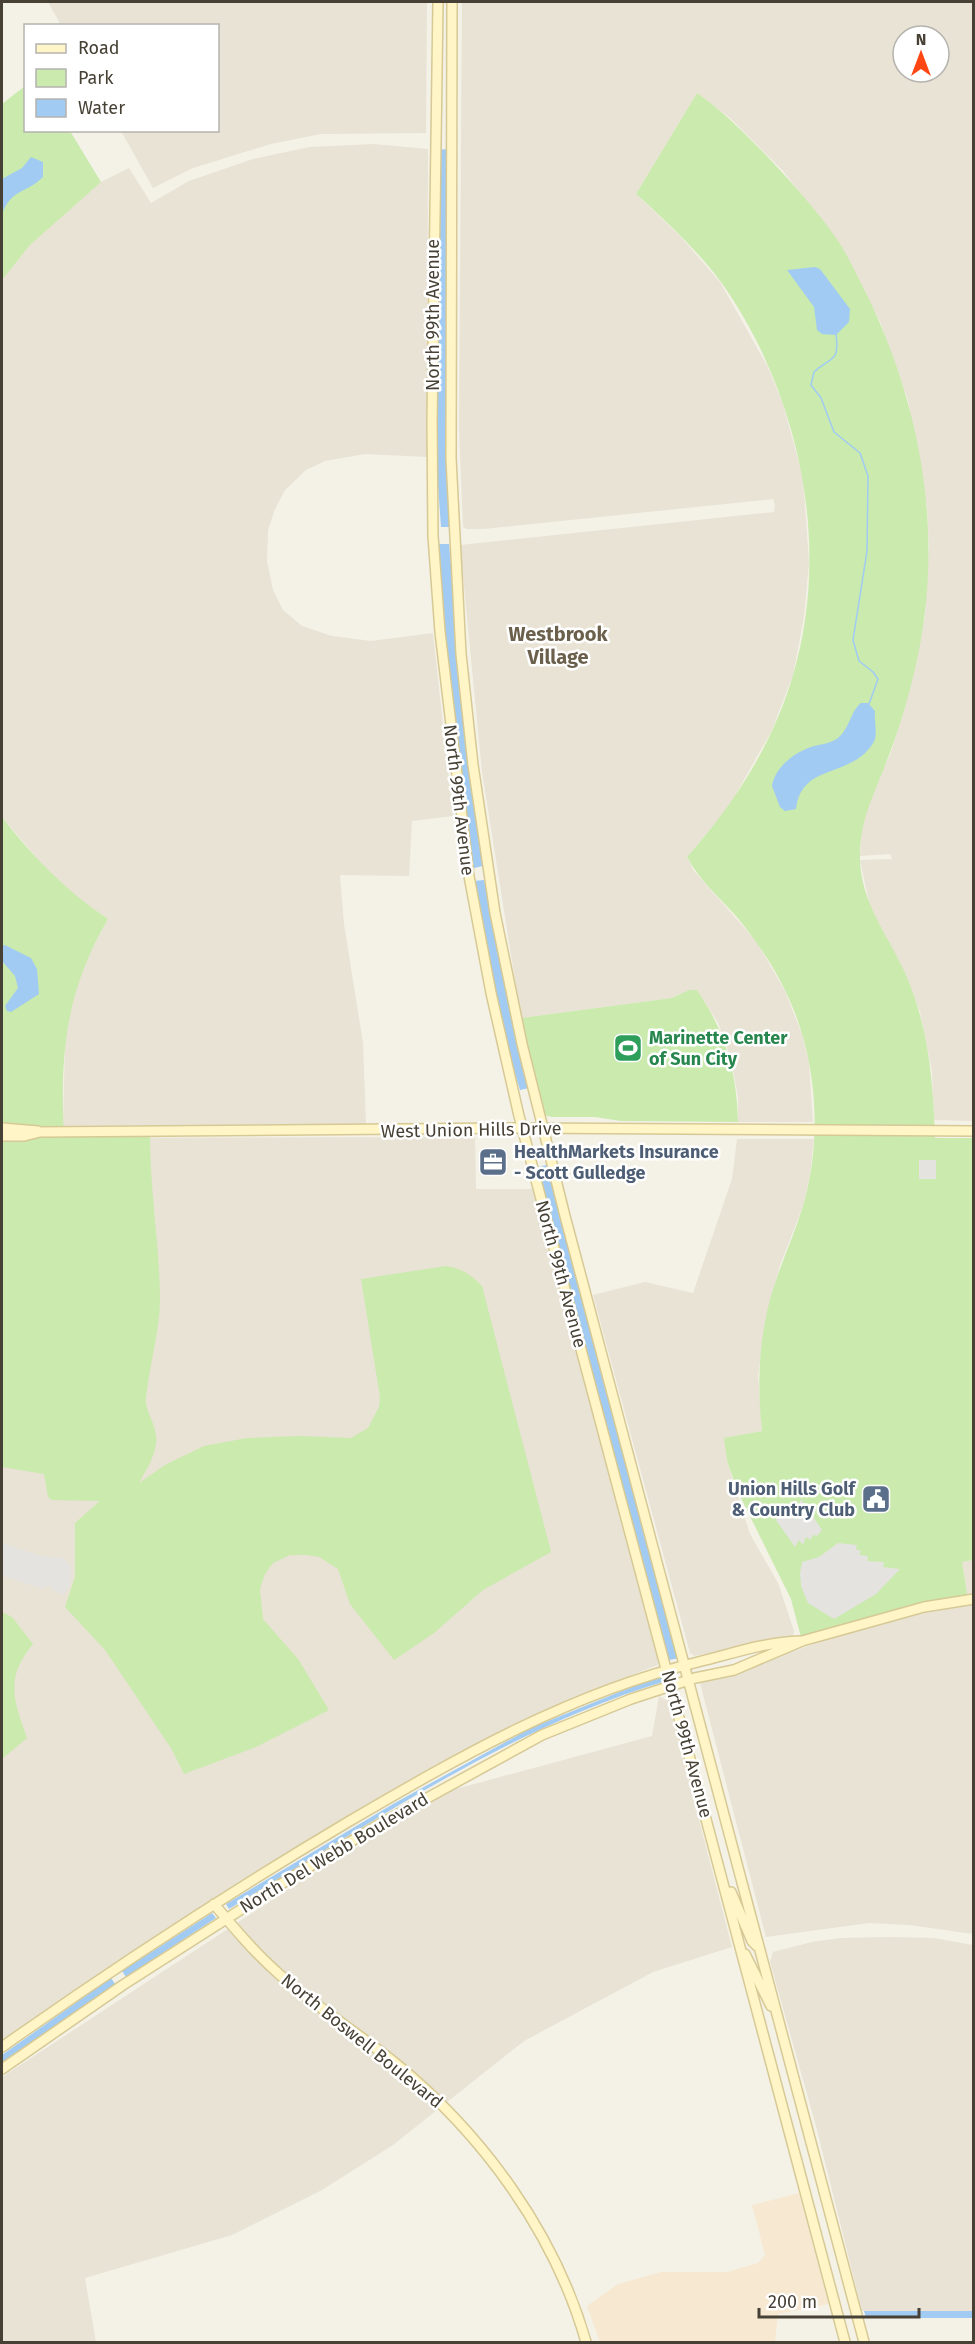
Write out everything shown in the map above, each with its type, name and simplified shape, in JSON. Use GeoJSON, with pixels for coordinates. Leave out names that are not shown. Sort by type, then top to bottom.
{"type":"FeatureCollection","features":[{"type":"Feature","properties":{"kind":"main road","name":"North 99th Avenue"},"geometry":{"type":"LineString","coordinates":[[438,2],[432,422],[433,536],[439,623],[468,876],[493,1003],[523,1128],[844,2340]]}},
{"type":"Feature","properties":{"kind":"main road","name":"North 99th Avenue"},"geometry":{"type":"LineString","coordinates":[[452,2],[451,458],[461,654],[472,765],[494,903],[522,1044],[543,1128],[863,2338]]}},
{"type":"Feature","properties":{"kind":"main road","name":"West Union Hills Drive"},"geometry":{"type":"LineString","coordinates":[[2,1128],[22,1128],[40,1132],[523,1128],[974,1131]]}},
{"type":"Feature","properties":{"kind":"main road","name":"West Union Hills Drive"},"geometry":{"type":"LineString","coordinates":[[2,1136],[24,1136],[40,1132]]}},
{"type":"Feature","properties":{"kind":"main road"},"geometry":{"type":"LineString","coordinates":[[802,1641],[924,1607],[974,1599]]}},
{"type":"Feature","properties":{"kind":"main road","name":"North Del Webb Boulevard"},"geometry":{"type":"LineString","coordinates":[[2,2047],[214,1904],[370,1809],[514,1730],[589,1695],[667,1669],[769,1645],[802,1641]]}},
{"type":"Feature","properties":{"kind":"main road","name":"North Del Webb Boulevard"},"geometry":{"type":"LineString","coordinates":[[2,2069],[123,1985],[226,1918],[378,1825],[516,1748],[588,1714],[689,1680],[734,1670],[802,1641]]}},
{"type":"Feature","properties":{"kind":"main road"},"geometry":{"type":"LineString","coordinates":[[720,1868],[752,1941],[760,1947]]}},
{"type":"Feature","properties":{"kind":"main road","name":"North Boswell Boulevard"},"geometry":{"type":"LineString","coordinates":[[214,1904],[278,1973],[394,2062],[446,2108],[487,2156],[515,2194],[546,2247],[586,2343]]}},
{"type":"Feature","properties":{"kind":"main road"},"geometry":{"type":"LineString","coordinates":[[742,1952],[752,1962],[781,2027]]}},
{"type":"Feature","properties":{"kind":"main road"},"geometry":{"type":"LineString","coordinates":[[844,2340],[863,2338]]}},
{"type":"Feature","properties":{"kind":"shaded area"},"geometry":{"type":"Polygon","coordinates":[[[48,2],[427,2],[426,133],[321,134],[271,144],[193,168],[153,188],[122,132],[219,132],[219,24],[60,24],[48,2]]]}},
{"type":"Feature","properties":{"kind":"shaded area"},"geometry":{"type":"Polygon","coordinates":[[[462,2],[973,2],[973,1121],[934,1120],[932,1071],[920,1012],[906,975],[870,907],[860,860],[892,859],[890,854],[860,856],[861,834],[869,798],[890,755],[901,720],[925,616],[929,545],[927,507],[908,400],[881,324],[840,244],[783,171],[730,118],[697,93],[636,194],[680,236],[720,282],[768,367],[783,404],[803,478],[809,562],[804,617],[793,675],[772,730],[728,808],[687,857],[694,871],[756,941],[785,991],[802,1034],[809,1063],[813,1122],[738,1122],[738,1097],[731,1059],[718,1023],[697,990],[689,990],[672,998],[521,1018],[482,772],[460,545],[774,512],[773,499],[484,529],[463,527],[459,428],[462,2]]]}},
{"type":"Feature","properties":{"kind":"shaded area"},"geometry":{"type":"Polygon","coordinates":[[[373,144],[428,149],[427,457],[365,454],[325,461],[306,470],[285,490],[275,509],[268,530],[267,561],[273,590],[283,610],[302,626],[332,636],[371,641],[433,633],[453,816],[412,821],[409,876],[340,875],[344,924],[363,1043],[366,1124],[63,1126],[65,1040],[68,1019],[83,966],[108,919],[77,898],[47,870],[2,817],[2,280],[30,245],[58,217],[101,182],[129,168],[151,203],[189,181],[253,159],[310,147],[373,144]]]}},
{"type":"Feature","properties":{"kind":"shaded area"},"geometry":{"type":"Polygon","coordinates":[[[475,1137],[476,1189],[536,1189],[659,1658],[658,1665],[573,1697],[536,1714],[365,1807],[219,1895],[2,2043],[2,1138],[475,1137]]]}},
{"type":"Feature","properties":{"kind":"shaded area"},"geometry":{"type":"Polygon","coordinates":[[[737,1139],[814,1139],[810,1175],[803,1206],[780,1265],[765,1322],[758,1376],[762,1431],[725,1438],[727,1461],[750,1534],[778,1583],[794,1631],[793,1636],[694,1656],[690,1653],[593,1295],[645,1282],[693,1293],[732,1179],[737,1139]]]}},
{"type":"Feature","properties":{"kind":"shaded area"},"geometry":{"type":"Polygon","coordinates":[[[919,1160],[936,1160],[936,1179],[919,1179],[919,1160]]]}},
{"type":"Feature","properties":{"kind":"shaded area"},"geometry":{"type":"Polygon","coordinates":[[[801,1499],[822,1530],[816,1537],[814,1534],[810,1540],[806,1537],[803,1545],[799,1540],[795,1547],[776,1520],[780,1513],[782,1515],[785,1507],[789,1510],[792,1503],[798,1509],[801,1499]]]}},
{"type":"Feature","properties":{"kind":"shaded area"},"geometry":{"type":"Polygon","coordinates":[[[2,1543],[42,1556],[64,1558],[71,1567],[71,1582],[67,1590],[63,1595],[53,1590],[51,1586],[45,1586],[44,1589],[2,1576],[2,1543]]]}},
{"type":"Feature","properties":{"kind":"shaded area"},"geometry":{"type":"Polygon","coordinates":[[[838,1543],[857,1545],[856,1549],[861,1551],[859,1555],[868,1556],[867,1561],[884,1562],[883,1567],[900,1569],[876,1594],[834,1619],[808,1603],[801,1586],[800,1573],[802,1562],[819,1557],[838,1543]]]}},
{"type":"Feature","properties":{"kind":"shaded area"},"geometry":{"type":"Polygon","coordinates":[[[973,1560],[973,1934],[909,1925],[869,1923],[766,1937],[700,1683],[879,1622],[969,1605],[962,1562],[973,1560]]]}},
{"type":"Feature","properties":{"kind":"shaded area"},"geometry":{"type":"Polygon","coordinates":[[[659,1696],[668,1701],[732,1947],[653,1972],[524,2041],[393,2145],[322,2190],[232,2235],[85,2278],[96,2342],[2,2342],[2,2077],[301,1881],[452,1790],[652,1736],[659,1696]]]}},
{"type":"Feature","properties":{"kind":"shaded area"},"geometry":{"type":"Polygon","coordinates":[[[841,1938],[934,1938],[973,1945],[973,2311],[862,2311],[816,2126],[770,1962],[773,1952],[812,1942],[841,1938]]]}},
{"type":"Feature","properties":{"kind":"shaded area"},"geometry":{"type":"Polygon","coordinates":[[[799,2193],[829,2304],[778,2314],[775,2342],[600,2342],[587,2306],[618,2284],[661,2272],[727,2272],[758,2263],[765,2255],[752,2205],[799,2193]]]}},
{"type":"Feature","properties":{"kind":"green space"},"geometry":{"type":"Polygon","coordinates":[[[24,87],[24,132],[71,132],[101,182],[30,245],[2,280],[2,104],[24,87]]]}},
{"type":"Feature","properties":{"kind":"green space"},"geometry":{"type":"Polygon","coordinates":[[[697,93],[724,114],[765,154],[813,207],[839,242],[885,335],[913,422],[922,467],[927,512],[926,604],[910,690],[894,742],[865,818],[860,859],[865,891],[906,975],[920,1015],[931,1075],[935,1138],[973,1138],[973,1560],[962,1562],[968,1599],[802,1641],[791,1599],[738,1492],[727,1461],[724,1438],[762,1431],[759,1376],[761,1349],[772,1292],[803,1206],[809,1182],[814,1134],[812,1084],[803,1036],[777,974],[745,927],[703,881],[687,857],[721,816],[750,772],[775,725],[785,700],[804,625],[809,574],[808,522],[801,471],[788,420],[771,371],[748,325],[721,282],[702,259],[636,194],[697,93]]]}},
{"type":"Feature","properties":{"kind":"green space"},"geometry":{"type":"Polygon","coordinates":[[[2,817],[51,872],[78,897],[108,919],[82,972],[68,1024],[63,1078],[64,1137],[150,1137],[160,1302],[146,1401],[156,1440],[154,1455],[139,1483],[165,1465],[204,1446],[247,1438],[299,1436],[351,1438],[368,1428],[379,1407],[380,1397],[361,1279],[446,1266],[466,1273],[482,1286],[551,1552],[483,1590],[434,1633],[394,1660],[350,1604],[338,1569],[319,1557],[308,1555],[290,1555],[273,1563],[265,1574],[260,1589],[263,1619],[298,1659],[329,1710],[256,1747],[184,1774],[171,1748],[105,1650],[65,1607],[75,1577],[75,1523],[100,1501],[52,1500],[48,1497],[44,1474],[2,1467],[2,817]]]}},
{"type":"Feature","properties":{"kind":"green space","name":"Marinette Center of Sun City"},"geometry":{"type":"Polygon","coordinates":[[[689,990],[697,990],[707,1005],[728,1053],[735,1086],[738,1122],[621,1121],[595,1117],[544,1115],[521,1018],[672,998],[689,990]]]}},
{"type":"Feature","properties":{"kind":"green space"},"geometry":{"type":"Polygon","coordinates":[[[2,1612],[12,1617],[33,1644],[18,1668],[14,1689],[18,1712],[27,1738],[2,1759],[2,1612]]]}},
{"type":"Feature","properties":{"kind":"water"},"geometry":{"type":"Polygon","coordinates":[[[448,149],[450,527],[441,527],[437,471],[438,150],[448,149]]]}},
{"type":"Feature","properties":{"kind":"water"},"geometry":{"type":"Polygon","coordinates":[[[31,157],[43,162],[43,177],[10,200],[2,214],[2,179],[22,168],[31,157]]]}},
{"type":"Feature","properties":{"kind":"water"},"geometry":{"type":"Polygon","coordinates":[[[815,267],[820,269],[850,309],[849,322],[836,335],[822,334],[817,330],[814,307],[787,270],[815,267]]]}},
{"type":"Feature","properties":{"kind":"water"},"geometry":{"type":"Polygon","coordinates":[[[439,544],[449,544],[472,781],[483,866],[474,868],[463,810],[444,627],[439,544]]]}},
{"type":"Feature","properties":{"kind":"water"},"geometry":{"type":"Polygon","coordinates":[[[861,703],[868,703],[875,711],[876,736],[872,745],[854,761],[822,775],[805,786],[799,796],[796,809],[785,811],[780,807],[772,786],[781,767],[798,753],[838,738],[861,703]]]}},
{"type":"Feature","properties":{"kind":"water"},"geometry":{"type":"Polygon","coordinates":[[[484,880],[529,1088],[520,1090],[506,1044],[474,881],[484,880]]]}},
{"type":"Feature","properties":{"kind":"water"},"geometry":{"type":"Polygon","coordinates":[[[5,945],[31,958],[37,969],[39,994],[11,1012],[7,1011],[5,1006],[18,988],[15,976],[2,961],[2,946],[5,945]]]}},
{"type":"Feature","properties":{"kind":"water"},"geometry":{"type":"Polygon","coordinates":[[[547,1165],[561,1206],[680,1658],[669,1660],[537,1167],[547,1165]]]}},
{"type":"Feature","properties":{"kind":"water"},"geometry":{"type":"Polygon","coordinates":[[[661,1675],[663,1682],[549,1725],[494,1752],[386,1813],[229,1909],[226,1904],[393,1804],[531,1728],[661,1675]]]}},
{"type":"Feature","properties":{"kind":"water"},"geometry":{"type":"Polygon","coordinates":[[[212,1913],[216,1918],[126,1977],[122,1971],[212,1913]]]}},
{"type":"Feature","properties":{"kind":"water"},"geometry":{"type":"Polygon","coordinates":[[[111,1978],[115,1984],[2,2062],[2,2055],[111,1978]]]}},
{"type":"Feature","properties":{"kind":"water"},"geometry":{"type":"Polygon","coordinates":[[[864,2311],[973,2311],[973,2318],[866,2318],[864,2311]]]}},
{"type":"Feature","properties":{"kind":"waterway"},"geometry":{"type":"LineString","coordinates":[[836,335],[835,355],[814,372],[811,385],[821,398],[834,432],[860,453],[868,476],[867,551],[853,640],[859,661],[878,679],[869,704]]}},
{"type":"Feature","properties":{"kind":"place","name":"Marinette Center of Sun City"},"geometry":{"type":"Point","coordinates":[628,1048]}},
{"type":"Feature","properties":{"kind":"place","name":"HealthMarkets Insurance - Scott Gulledge"},"geometry":{"type":"Point","coordinates":[493,1162]}},
{"type":"Feature","properties":{"kind":"place","name":"Union Hills Golf & Country Club"},"geometry":{"type":"Point","coordinates":[876,1499]}},
{"type":"Feature","properties":{"kind":"district","name":"Westbrook Village"},"geometry":{"type":"Point","coordinates":[558,646]}}]}
